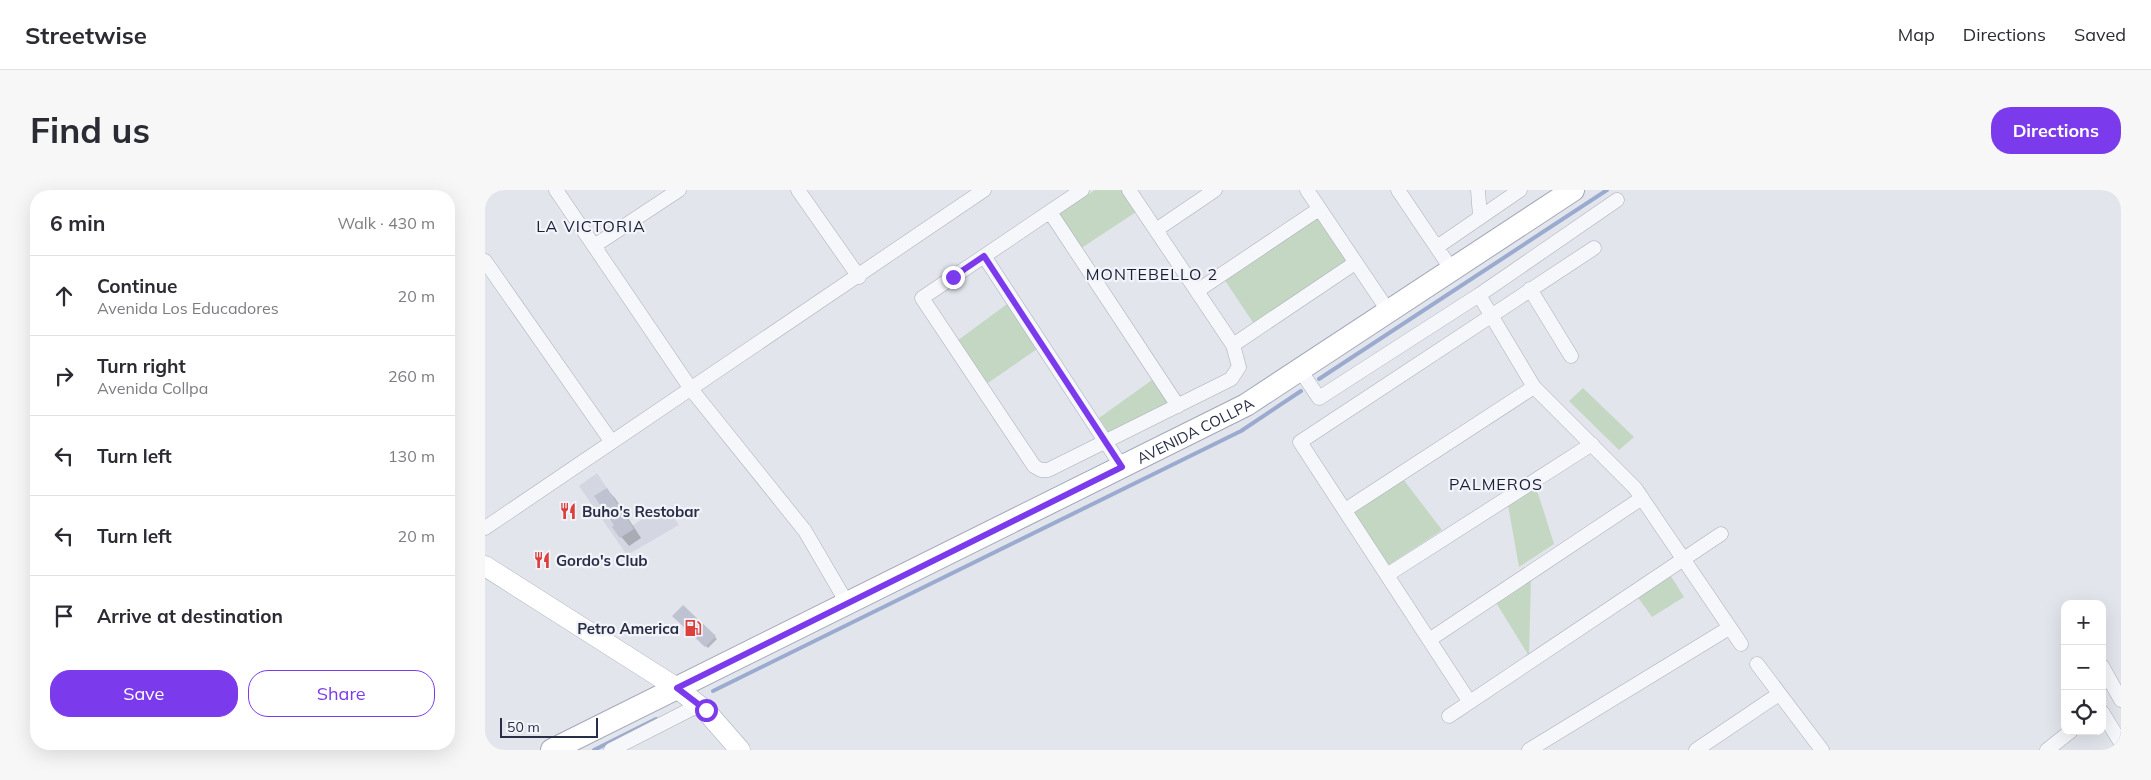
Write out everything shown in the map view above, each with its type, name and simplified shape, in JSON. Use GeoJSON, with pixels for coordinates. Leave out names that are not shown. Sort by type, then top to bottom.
{"type":"FeatureCollection","features":[{"type":"Feature","properties":{"kind":"main road","name":"AVENIDA COLLPA"},"geometry":{"type":"LineString","coordinates":[[552,750],[1246,404],[1573,190]]}},
{"type":"Feature","properties":{"kind":"street"},"geometry":{"type":"LineString","coordinates":[[556,190],[691,389],[805,531],[847,603]]}},
{"type":"Feature","properties":{"kind":"street"},"geometry":{"type":"LineString","coordinates":[[594,246],[679,190]]}},
{"type":"Feature","properties":{"kind":"street"},"geometry":{"type":"LineString","coordinates":[[799,190],[859,277]]}},
{"type":"Feature","properties":{"kind":"street"},"geometry":{"type":"LineString","coordinates":[[485,528],[611,441],[859,277],[984,190]]}},
{"type":"Feature","properties":{"kind":"street"},"geometry":{"type":"LineString","coordinates":[[1082,190],[922,298],[1034,466],[1041,470],[1048,470],[1107,442],[1231,379],[1239,367],[1233,345],[1129,190]]}},
{"type":"Feature","properties":{"kind":"street"},"geometry":{"type":"LineString","coordinates":[[1156,230],[1215,190]]}},
{"type":"Feature","properties":{"kind":"street"},"geometry":{"type":"LineString","coordinates":[[1307,190],[1389,312]]}},
{"type":"Feature","properties":{"kind":"street"},"geometry":{"type":"LineString","coordinates":[[1398,190],[1452,270]]}},
{"type":"Feature","properties":{"kind":"street"},"geometry":{"type":"LineString","coordinates":[[1478,190],[1481,217]]}},
{"type":"Feature","properties":{"kind":"street"},"geometry":{"type":"LineString","coordinates":[[1437,247],[1520,190]]}},
{"type":"Feature","properties":{"kind":"street"},"geometry":{"type":"LineString","coordinates":[[1300,370],[1319,398],[1479,295],[1617,200]]}},
{"type":"Feature","properties":{"kind":"street"},"geometry":{"type":"LineString","coordinates":[[1197,291],[1319,209]]}},
{"type":"Feature","properties":{"kind":"street"},"geometry":{"type":"LineString","coordinates":[[1050,212],[1178,406]]}},
{"type":"Feature","properties":{"kind":"street"},"geometry":{"type":"LineString","coordinates":[[1469,702],[1300,442],[1491,314],[1594,248]]}},
{"type":"Feature","properties":{"kind":"street"},"geometry":{"type":"LineString","coordinates":[[984,256],[1122,467]]}},
{"type":"Feature","properties":{"kind":"street"},"geometry":{"type":"LineString","coordinates":[[485,261],[611,441]]}},
{"type":"Feature","properties":{"kind":"street"},"geometry":{"type":"LineString","coordinates":[[1233,345],[1355,263]]}},
{"type":"Feature","properties":{"kind":"street"},"geometry":{"type":"LineString","coordinates":[[1530,289],[1571,356]]}},
{"type":"Feature","properties":{"kind":"street"},"geometry":{"type":"LineString","coordinates":[[1479,295],[1534,387],[1626,476],[1741,644]]}},
{"type":"Feature","properties":{"kind":"street"},"geometry":{"type":"LineString","coordinates":[[1345,510],[1534,387]]}},
{"type":"Feature","properties":{"kind":"street"},"geometry":{"type":"LineString","coordinates":[[1387,575],[1592,444]]}},
{"type":"Feature","properties":{"kind":"street"},"geometry":{"type":"LineString","coordinates":[[1429,640],[1642,498]]}},
{"type":"Feature","properties":{"kind":"street"},"geometry":{"type":"LineString","coordinates":[[1449,716],[1721,534]]}},
{"type":"Feature","properties":{"kind":"street"},"geometry":{"type":"LineString","coordinates":[[485,566],[677,688],[699,705],[740,750]]}},
{"type":"Feature","properties":{"kind":"street"},"geometry":{"type":"LineString","coordinates":[[1529,750],[1729,628]]}},
{"type":"Feature","properties":{"kind":"street"},"geometry":{"type":"LineString","coordinates":[[1757,664],[1821,750]]}},
{"type":"Feature","properties":{"kind":"street"},"geometry":{"type":"LineString","coordinates":[[2106,673],[2120,697],[2106,705]]}},
{"type":"Feature","properties":{"kind":"street"},"geometry":{"type":"LineString","coordinates":[[1696,750],[1779,694]]}},
{"type":"Feature","properties":{"kind":"street"},"geometry":{"type":"LineString","coordinates":[[611,750],[699,705]]}},
{"type":"Feature","properties":{"kind":"street"},"geometry":{"type":"LineString","coordinates":[[2106,719],[2121,743]]}},
{"type":"Feature","properties":{"kind":"street"},"geometry":{"type":"LineString","coordinates":[[2047,750],[2066,735]]}},
{"type":"Feature","properties":{"kind":"shaded area"},"geometry":{"type":"Polygon","coordinates":[[[597,473],[632,526],[664,504],[679,525],[627,555],[579,486],[597,473]]]}},
{"type":"Feature","properties":{"kind":"green space"},"geometry":{"type":"Polygon","coordinates":[[[1095,190],[1122,190],[1136,212],[1080,249],[1057,214],[1095,190]]]}},
{"type":"Feature","properties":{"kind":"green space"},"geometry":{"type":"Polygon","coordinates":[[[1318,217],[1347,261],[1254,324],[1224,279],[1318,217]]]}},
{"type":"Feature","properties":{"kind":"green space"},"geometry":{"type":"Polygon","coordinates":[[[1007,304],[1037,349],[985,385],[957,341],[1007,304]]]}},
{"type":"Feature","properties":{"kind":"green space"},"geometry":{"type":"Polygon","coordinates":[[[1152,380],[1169,404],[1109,433],[1099,418],[1152,380]]]}},
{"type":"Feature","properties":{"kind":"green space"},"geometry":{"type":"Polygon","coordinates":[[[1583,388],[1634,437],[1619,450],[1569,401],[1583,388]]]}},
{"type":"Feature","properties":{"kind":"green space"},"geometry":{"type":"Polygon","coordinates":[[[1403,479],[1442,530],[1387,566],[1352,511],[1403,479]]]}},
{"type":"Feature","properties":{"kind":"green space"},"geometry":{"type":"Polygon","coordinates":[[[1536,487],[1554,544],[1519,567],[1508,505],[1536,487]]]}},
{"type":"Feature","properties":{"kind":"green space"},"geometry":{"type":"Polygon","coordinates":[[[1667,570],[1684,597],[1652,617],[1634,592],[1667,570]]]}},
{"type":"Feature","properties":{"kind":"green space"},"geometry":{"type":"Polygon","coordinates":[[[1531,577],[1529,656],[1495,601],[1531,577]]]}},
{"type":"Feature","properties":{"kind":"building"},"geometry":{"type":"Polygon","coordinates":[[[607,488],[634,529],[620,538],[612,527],[614,525],[594,496],[607,488]]]}},
{"type":"Feature","properties":{"kind":"building"},"geometry":{"type":"Polygon","coordinates":[[[683,605],[716,636],[705,647],[672,616],[683,605]]]}},
{"type":"Feature","properties":{"kind":"waterway"},"geometry":{"type":"LineString","coordinates":[[1319,379],[1607,190]]}},
{"type":"Feature","properties":{"kind":"waterway"},"geometry":{"type":"LineString","coordinates":[[713,691],[1241,431],[1301,391]]}},
{"type":"Feature","properties":{"kind":"waterway"},"geometry":{"type":"LineString","coordinates":[[594,750],[656,719]]}},
{"type":"Feature","properties":{"kind":"place","name":"Buho's Restobar"},"geometry":{"type":"Point","coordinates":[568,511]}},
{"type":"Feature","properties":{"kind":"place","name":"Gordo's Club"},"geometry":{"type":"Point","coordinates":[542,560]}},
{"type":"Feature","properties":{"kind":"place","name":"Petro America"},"geometry":{"type":"Point","coordinates":[693,628]}},
{"type":"Feature","properties":{"kind":"district","name":"LA VICTORIA"},"geometry":{"type":"Point","coordinates":[591,226]}},
{"type":"Feature","properties":{"kind":"district","name":"MONTEBELLO 2"},"geometry":{"type":"Point","coordinates":[1152,274]}},
{"type":"Feature","properties":{"kind":"district","name":"PALMEROS"},"geometry":{"type":"Point","coordinates":[1496,484]}},
{"type":"Feature","properties":{"kind":"route"},"geometry":{"type":"LineString","coordinates":[[706,710],[677,688],[1122,467],[984,256],[953,277]]}}]}
